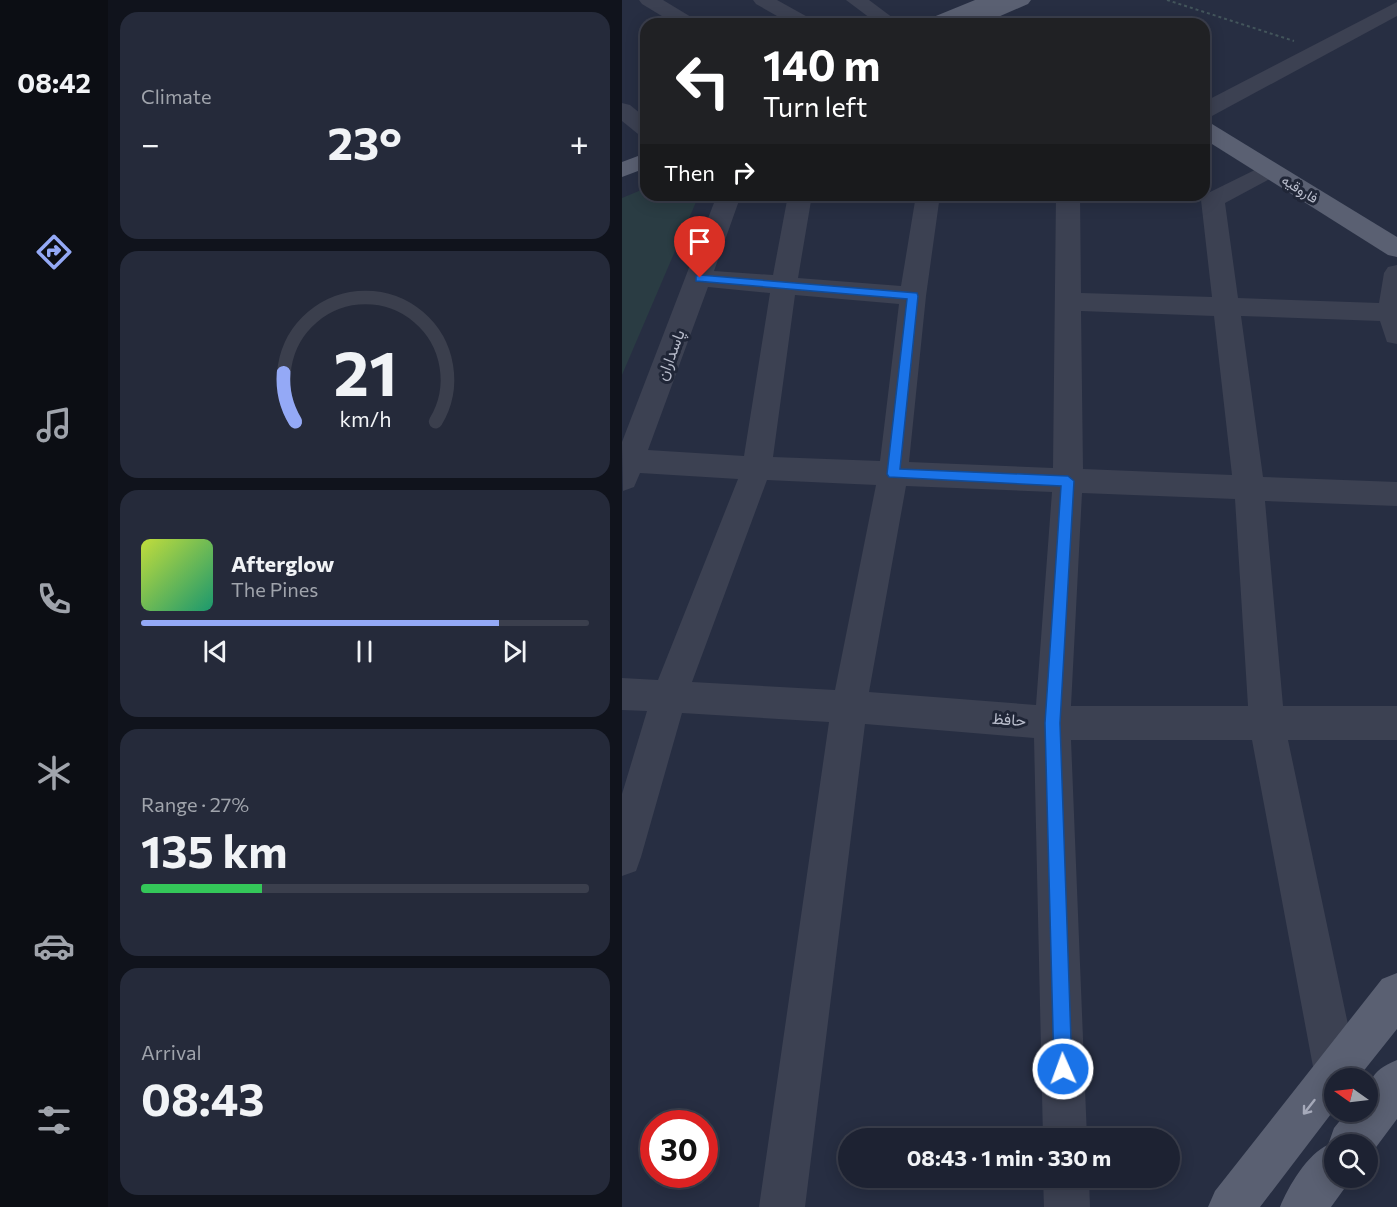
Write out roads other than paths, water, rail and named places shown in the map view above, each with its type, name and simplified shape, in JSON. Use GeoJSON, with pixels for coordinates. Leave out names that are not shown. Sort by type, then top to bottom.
{"type":"FeatureCollection","features":[{"type":"Feature","properties":{"kind":"main road"},"geometry":{"type":"LineString","coordinates":[[954,18],[1000,5]]}},
{"type":"Feature","properties":{"kind":"main road"},"geometry":{"type":"LineString","coordinates":[[976,18],[1000,5]]}},
{"type":"Feature","properties":{"kind":"main road","name":"فاروقیه"},"geometry":{"type":"LineString","coordinates":[[1210,133],[1395,247]]}},
{"type":"Feature","properties":{"kind":"main road"},"geometry":{"type":"LineString","coordinates":[[622,151],[640,144]]}},
{"type":"Feature","properties":{"kind":"main road"},"geometry":{"type":"LineString","coordinates":[[622,170],[640,162]]}},
{"type":"Feature","properties":{"kind":"main road"},"geometry":{"type":"LineString","coordinates":[[1339,1068],[1396,994]]}},
{"type":"Feature","properties":{"kind":"main road"},"geometry":{"type":"LineString","coordinates":[[1357,1134],[1396,1082]]}},
{"type":"Feature","properties":{"kind":"main road"},"geometry":{"type":"LineString","coordinates":[[1231,1207],[1324,1087]]}},
{"type":"Feature","properties":{"kind":"main road"},"geometry":{"type":"LineString","coordinates":[[1303,1207],[1324,1179]]}},
{"type":"Feature","properties":{"kind":"street"},"geometry":{"type":"LineString","coordinates":[[649,0],[679,18]]}},
{"type":"Feature","properties":{"kind":"street"},"geometry":{"type":"LineString","coordinates":[[763,0],[795,18]]}},
{"type":"Feature","properties":{"kind":"street"},"geometry":{"type":"LineString","coordinates":[[856,0],[882,18]]}},
{"type":"Feature","properties":{"kind":"street"},"geometry":{"type":"LineString","coordinates":[[1210,108],[1396,8]]}},
{"type":"Feature","properties":{"kind":"street"},"geometry":{"type":"LineString","coordinates":[[622,110],[640,124]]}},
{"type":"Feature","properties":{"kind":"street"},"geometry":{"type":"LineString","coordinates":[[1269,170],[1213,200],[1249,488],[1267,722],[1335,1068]]}},
{"type":"Feature","properties":{"kind":"street","name":"پاسداران"},"geometry":{"type":"LineString","coordinates":[[626,471],[727,201]]}},
{"type":"Feature","properties":{"kind":"street"},"geometry":{"type":"LineString","coordinates":[[622,857],[669,697],[757,468],[784,284],[799,201]]}},
{"type":"Feature","properties":{"kind":"street"},"geometry":{"type":"LineString","coordinates":[[782,1207],[849,707],[893,474],[913,296],[927,201]]}},
{"type":"Feature","properties":{"kind":"street"},"geometry":{"type":"LineString","coordinates":[[1065,1128],[1052,723],[1068,481],[1068,201]]}},
{"type":"Feature","properties":{"kind":"street"},"geometry":{"type":"LineString","coordinates":[[1068,302],[1226,307],[1394,324],[1396,273]]}},
{"type":"Feature","properties":{"kind":"street"},"geometry":{"type":"LineString","coordinates":[[700,278],[913,296]]}},
{"type":"Feature","properties":{"kind":"street"},"geometry":{"type":"LineString","coordinates":[[626,471],[757,468],[1396,494]]}},
{"type":"Feature","properties":{"kind":"street","name":"حافظ"},"geometry":{"type":"LineString","coordinates":[[622,694],[849,707],[1052,723],[1396,723]]}},
{"type":"Feature","properties":{"kind":"street"},"geometry":{"type":"LineString","coordinates":[[1066,1188],[1067,1207]]}}]}
